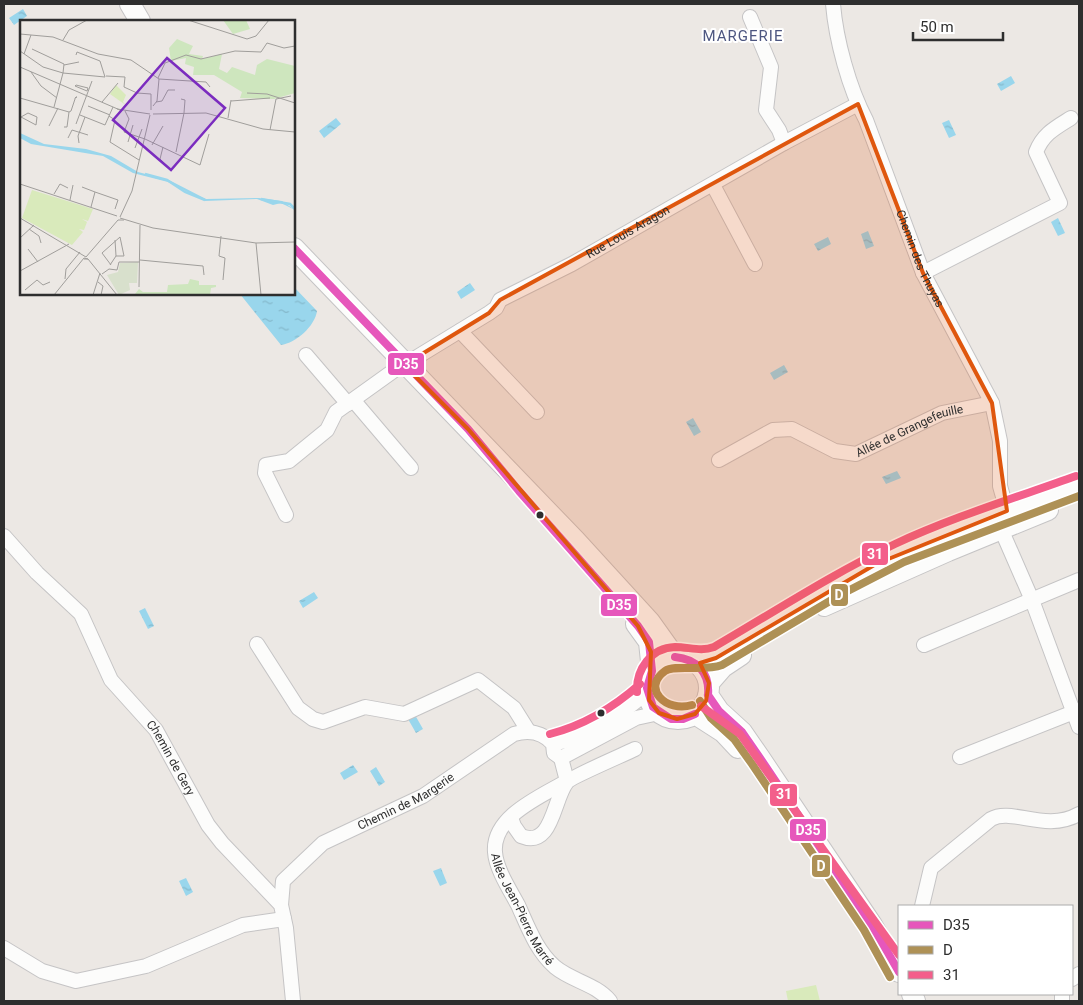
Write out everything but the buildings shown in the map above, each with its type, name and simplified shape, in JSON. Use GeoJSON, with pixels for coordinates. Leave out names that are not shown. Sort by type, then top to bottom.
{"type":"FeatureCollection","features":[{"type":"Feature","properties":{"kind":"main road"},"geometry":{"type":"LineString","coordinates":[[130,4],[139,20]]}},
{"type":"Feature","properties":{"kind":"main road"},"geometry":{"type":"LineString","coordinates":[[295,249],[576,541],[684,659],[704,670],[709,689],[719,711],[742,732],[897,964]]}},
{"type":"Feature","properties":{"kind":"main road"},"geometry":{"type":"LineString","coordinates":[[468,429],[519,491],[638,626],[649,642],[652,671]]}},
{"type":"Feature","properties":{"kind":"main road"},"geometry":{"type":"LineString","coordinates":[[1079,485],[1004,520],[948,551],[819,608],[723,666],[709,689],[704,706],[695,714],[677,719],[659,713],[649,700],[647,681],[652,671],[662,661],[716,658],[809,600],[876,564],[1004,520],[1079,498]]}},
{"type":"Feature","properties":{"kind":"main road"},"geometry":{"type":"LineString","coordinates":[[695,714],[732,740],[897,964]]}},
{"type":"Feature","properties":{"kind":"street","name":"Chemin des Thuyas"},"geometry":{"type":"LineString","coordinates":[[832,4],[834,22],[858,104],[866,120],[923,273],[992,403],[1000,441],[1000,486],[1004,520],[1032,600],[1076,711],[1079,727]]}},
{"type":"Feature","properties":{"kind":"street"},"geometry":{"type":"LineString","coordinates":[[750,17],[771,67],[766,110],[779,130],[784,143]]}},
{"type":"Feature","properties":{"kind":"street","name":"Rue Louis Aragon"},"geometry":{"type":"LineString","coordinates":[[286,515],[265,473],[266,465],[289,461],[328,430],[336,412],[404,364],[460,332],[496,308],[500,300],[572,264],[784,143],[858,104]]}},
{"type":"Feature","properties":{"kind":"street"},"geometry":{"type":"LineString","coordinates":[[923,273],[1060,203],[1036,152],[1040,140],[1049,131],[1071,118]]}},
{"type":"Feature","properties":{"kind":"street"},"geometry":{"type":"LineString","coordinates":[[713,185],[755,264]]}},
{"type":"Feature","properties":{"kind":"street"},"geometry":{"type":"LineString","coordinates":[[460,332],[538,412]]}},
{"type":"Feature","properties":{"kind":"street"},"geometry":{"type":"LineString","coordinates":[[306,355],[411,468]]}},
{"type":"Feature","properties":{"kind":"street","name":"Allée de Grangefeuille"},"geometry":{"type":"LineString","coordinates":[[719,460],[772,430],[792,430],[835,451],[856,454],[942,414],[992,403]]}},
{"type":"Feature","properties":{"kind":"street","name":"Chemin de Gery"},"geometry":{"type":"LineString","coordinates":[[4,536],[37,573],[81,614],[111,680],[156,730],[208,825],[283,912]]}},
{"type":"Feature","properties":{"kind":"street"},"geometry":{"type":"LineString","coordinates":[[924,645],[1079,580]]}},
{"type":"Feature","properties":{"kind":"street"},"geometry":{"type":"LineString","coordinates":[[257,644],[298,708],[313,719],[323,722],[365,707],[404,714],[478,680],[514,708],[529,732],[542,736],[553,744],[554,753],[561,758],[567,781],[547,828],[539,837],[533,839],[521,836],[511,818]]}},
{"type":"Feature","properties":{"kind":"street"},"geometry":{"type":"LineString","coordinates":[[553,744],[573,739],[610,721],[647,692]]}},
{"type":"Feature","properties":{"kind":"street"},"geometry":{"type":"LineString","coordinates":[[960,757],[1076,711]]}},
{"type":"Feature","properties":{"kind":"street"},"geometry":{"type":"LineString","coordinates":[[561,758],[636,718],[659,713]]}},
{"type":"Feature","properties":{"kind":"street","name":"Chemin de Margerie"},"geometry":{"type":"LineString","coordinates":[[283,912],[283,881],[323,842],[423,796],[514,734],[529,732]]}},
{"type":"Feature","properties":{"kind":"street","name":"Allée Jean-Pierre Marré"},"geometry":{"type":"LineString","coordinates":[[610,1001],[596,989],[558,969],[535,943],[495,853],[499,836],[520,807],[567,781],[635,749]]}},
{"type":"Feature","properties":{"kind":"street"},"geometry":{"type":"LineString","coordinates":[[922,905],[931,868],[974,831],[997,816],[1051,822],[1064,821],[1079,814]]}},
{"type":"Feature","properties":{"kind":"street"},"geometry":{"type":"LineString","coordinates":[[4,948],[42,970],[76,981],[146,966],[243,925],[283,912],[292,1001]]}},
{"type":"Feature","properties":{"kind":"highlighted area"},"geometry":{"type":"Polygon","coordinates":[[[858,104],[923,273],[992,403],[1007,511],[876,564],[716,658],[700,663],[709,683],[706,701],[695,714],[677,719],[659,713],[649,700],[651,652],[638,626],[468,429],[404,365],[489,313],[500,300],[858,104]]]}},
{"type":"Feature","properties":{"kind":"green space"},"geometry":{"type":"Polygon","coordinates":[[[816,985],[820,1001],[788,1001],[786,991],[816,985]]]}},
{"type":"Feature","properties":{"kind":"water"},"geometry":{"type":"Polygon","coordinates":[[[23,9],[27,16],[14,25],[9,18],[23,9]]]}},
{"type":"Feature","properties":{"kind":"water"},"geometry":{"type":"Polygon","coordinates":[[[1011,76],[1015,83],[1001,91],[997,84],[1011,76]]]}},
{"type":"Feature","properties":{"kind":"water"},"geometry":{"type":"Polygon","coordinates":[[[336,118],[341,124],[324,138],[319,131],[336,118]]]}},
{"type":"Feature","properties":{"kind":"water"},"geometry":{"type":"Polygon","coordinates":[[[949,120],[956,135],[949,138],[942,123],[949,120]]]}},
{"type":"Feature","properties":{"kind":"water"},"geometry":{"type":"Polygon","coordinates":[[[1058,218],[1065,233],[1058,236],[1051,222],[1058,218]]]}},
{"type":"Feature","properties":{"kind":"water"},"geometry":{"type":"Polygon","coordinates":[[[868,231],[874,246],[866,249],[861,234],[868,231]]]}},
{"type":"Feature","properties":{"kind":"water"},"geometry":{"type":"Polygon","coordinates":[[[828,237],[831,244],[818,251],[814,244],[828,237]]]}},
{"type":"Feature","properties":{"kind":"water"},"geometry":{"type":"Polygon","coordinates":[[[470,283],[475,290],[461,299],[457,292],[470,283]]]}},
{"type":"Feature","properties":{"kind":"water"},"geometry":{"type":"Polygon","coordinates":[[[295,288],[317,311],[313,322],[304,333],[293,341],[281,345],[241,295],[295,295],[295,288]]]}},
{"type":"Feature","properties":{"kind":"water"},"geometry":{"type":"Polygon","coordinates":[[[784,365],[788,372],[774,380],[770,373],[784,365]]]}},
{"type":"Feature","properties":{"kind":"water"},"geometry":{"type":"Polygon","coordinates":[[[693,418],[701,432],[694,436],[686,422],[693,418]]]}},
{"type":"Feature","properties":{"kind":"water"},"geometry":{"type":"Polygon","coordinates":[[[897,471],[901,478],[886,484],[882,477],[897,471]]]}},
{"type":"Feature","properties":{"kind":"water"},"geometry":{"type":"Polygon","coordinates":[[[314,592],[318,598],[303,608],[299,601],[314,592]]]}},
{"type":"Feature","properties":{"kind":"water"},"geometry":{"type":"Polygon","coordinates":[[[145,608],[154,626],[148,629],[139,611],[145,608]]]}},
{"type":"Feature","properties":{"kind":"water"},"geometry":{"type":"Polygon","coordinates":[[[415,715],[423,729],[416,733],[408,719],[415,715]]]}},
{"type":"Feature","properties":{"kind":"water"},"geometry":{"type":"Polygon","coordinates":[[[353,765],[358,772],[344,780],[340,773],[353,765]]]}},
{"type":"Feature","properties":{"kind":"water"},"geometry":{"type":"Polygon","coordinates":[[[376,767],[385,782],[379,786],[370,771],[376,767]]]}},
{"type":"Feature","properties":{"kind":"water"},"geometry":{"type":"Polygon","coordinates":[[[441,868],[447,883],[440,886],[433,871],[441,868]]]}},
{"type":"Feature","properties":{"kind":"water"},"geometry":{"type":"Polygon","coordinates":[[[186,878],[193,892],[186,896],[179,881],[186,878]]]}},
{"type":"Feature","properties":{"kind":"transit line","name":"D35"},"geometry":{"type":"LineString","coordinates":[[295,249],[468,429],[519,491],[638,626],[649,642],[652,671],[647,688],[653,707],[671,719],[683,719],[695,714]]}},
{"type":"Feature","properties":{"kind":"transit line","name":"31"},"geometry":{"type":"LineString","coordinates":[[637,692],[637,684],[642,668],[659,651],[675,647],[700,649],[714,647],[826,581],[895,544],[962,516],[1076,476]]}},
{"type":"Feature","properties":{"kind":"transit line","name":"D"},"geometry":{"type":"LineString","coordinates":[[692,705],[682,707],[666,702],[656,691],[655,685],[658,678],[670,669],[707,668],[722,665],[840,595],[904,562],[1079,496]]}},
{"type":"Feature","properties":{"kind":"transit line","name":"D35"},"geometry":{"type":"LineString","coordinates":[[675,657],[690,661],[700,668],[707,680],[708,695]]}},
{"type":"Feature","properties":{"kind":"transit line","name":"31"},"geometry":{"type":"LineString","coordinates":[[550,734],[575,726],[598,715],[640,684]]}},
{"type":"Feature","properties":{"kind":"transit line","name":"D35"},"geometry":{"type":"LineString","coordinates":[[708,695],[719,711],[742,732],[760,758],[872,925],[898,970]]}},
{"type":"Feature","properties":{"kind":"transit line","name":"D"},"geometry":{"type":"LineString","coordinates":[[700,701],[711,718],[734,739],[752,764],[864,930],[890,977]]}},
{"type":"Feature","properties":{"kind":"transit line","name":"31"},"geometry":{"type":"LineString","coordinates":[[701,706],[740,734],[898,954]]}},
{"type":"Feature","properties":{"kind":"district","name":"MARGERIE"},"geometry":{"type":"Point","coordinates":[743,36]}}]}
